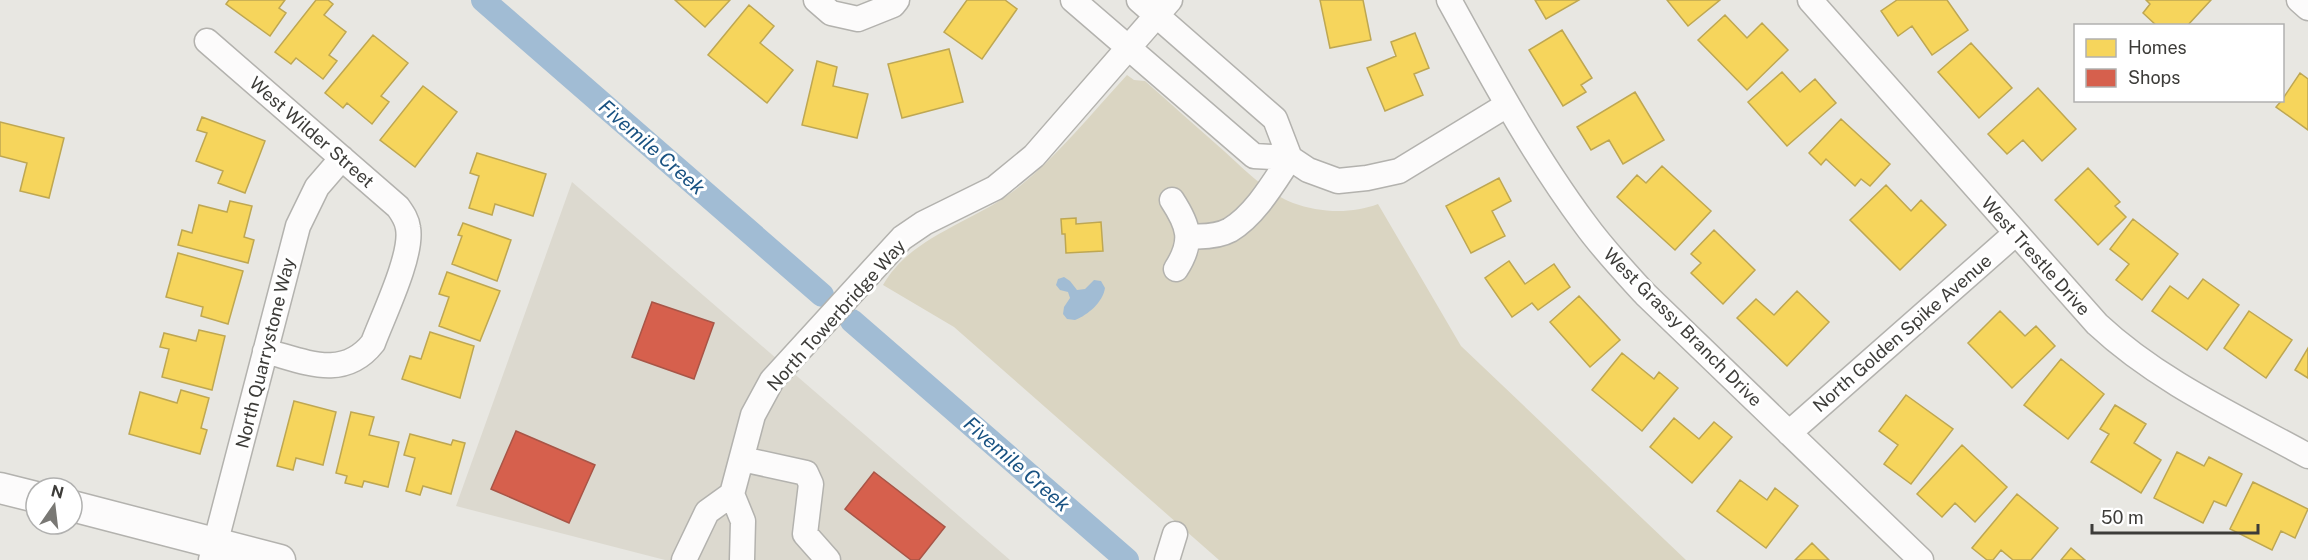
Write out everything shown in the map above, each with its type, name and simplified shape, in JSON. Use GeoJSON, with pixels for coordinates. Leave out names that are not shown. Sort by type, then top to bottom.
{"type":"FeatureCollection","features":[{"type":"Feature","properties":{"kind":"main road"},"geometry":{"type":"LineString","coordinates":[[0,488],[24,494]]}},
{"type":"Feature","properties":{"kind":"main road"},"geometry":{"type":"LineString","coordinates":[[84,510],[214,552],[280,560]]}},
{"type":"Feature","properties":{"kind":"street"},"geometry":{"type":"LineString","coordinates":[[816,0],[831,13],[858,19],[893,5],[897,0]]}},
{"type":"Feature","properties":{"kind":"street"},"geometry":{"type":"LineString","coordinates":[[1074,0],[1254,156],[1290,158],[1308,170],[1338,181],[1367,178],[1398,171],[1507,105]]}},
{"type":"Feature","properties":{"kind":"street","name":"West Grassy Branch Drive"},"geometry":{"type":"LineString","coordinates":[[1449,0],[1507,105],[1584,224],[1609,255],[1645,294],[1921,560]]}},
{"type":"Feature","properties":{"kind":"street","name":"West Trestle Drive"},"geometry":{"type":"LineString","coordinates":[[1810,0],[2097,324],[2143,363],[2176,384],[2308,456]]}},
{"type":"Feature","properties":{"kind":"street"},"geometry":{"type":"LineString","coordinates":[[2299,0],[2308,9]]}},
{"type":"Feature","properties":{"kind":"street"},"geometry":{"type":"LineString","coordinates":[[1156,5],[1275,119],[1290,158]]}},
{"type":"Feature","properties":{"kind":"street","name":"North Towerbridge Way"},"geometry":{"type":"LineString","coordinates":[[732,494],[753,416],[772,380],[902,238],[924,223],[994,188],[1034,156],[1129,48],[1156,5]]}},
{"type":"Feature","properties":{"kind":"street","name":"West Wilder Street"},"geometry":{"type":"LineString","coordinates":[[207,41],[398,207],[405,217],[408,228],[406,254],[373,343],[366,352],[342,366],[328,367],[265,351]]}},
{"type":"Feature","properties":{"kind":"street","name":"North Quarrystone Way"},"geometry":{"type":"LineString","coordinates":[[214,552],[298,226],[317,187],[342,158]]}},
{"type":"Feature","properties":{"kind":"street"},"geometry":{"type":"LineString","coordinates":[[1188,236],[1205,237],[1229,230],[1253,210],[1290,158]]}},
{"type":"Feature","properties":{"kind":"street"},"geometry":{"type":"LineString","coordinates":[[1172,200],[1184,218],[1188,236],[1186,254],[1176,269]]}},
{"type":"Feature","properties":{"kind":"street","name":"North Golden Spike Avenue"},"geometry":{"type":"LineString","coordinates":[[1789,433],[2016,233]]}},
{"type":"Feature","properties":{"kind":"street"},"geometry":{"type":"LineString","coordinates":[[742,459],[806,473],[811,484],[805,534],[828,560]]}},
{"type":"Feature","properties":{"kind":"street"},"geometry":{"type":"LineString","coordinates":[[684,560],[707,512],[732,494],[743,521],[742,560]]}},
{"type":"Feature","properties":{"kind":"street"},"geometry":{"type":"LineString","coordinates":[[1167,560],[1176,534]]}},
{"type":"Feature","properties":{"kind":"shaded area"},"geometry":{"type":"Polygon","coordinates":[[[1127,75],[1134,80],[1145,81],[1257,180],[1283,199],[1314,209],[1336,211],[1347,211],[1378,204],[1461,346],[1686,560],[1219,560],[954,327],[883,285],[909,254],[1015,190],[1045,164],[1127,75]]]}},
{"type":"Feature","properties":{"kind":"shaded area"},"geometry":{"type":"Polygon","coordinates":[[[572,182],[1010,560],[665,560],[456,506],[572,182]]]}},
{"type":"Feature","properties":{"kind":"water"},"geometry":{"type":"Polygon","coordinates":[[[1064,277],[1077,290],[1085,289],[1094,280],[1101,281],[1105,288],[1094,307],[1075,320],[1067,319],[1063,314],[1064,307],[1070,298],[1068,292],[1060,290],[1056,285],[1058,279],[1064,277]]]}},
{"type":"Feature","properties":{"kind":"building: Homes"},"geometry":{"type":"Polygon","coordinates":[[[229,0],[285,0],[279,8],[286,13],[270,36],[226,4],[229,0]]]}},
{"type":"Feature","properties":{"kind":"building: Homes"},"geometry":{"type":"Polygon","coordinates":[[[316,0],[328,0],[333,4],[324,15],[346,32],[329,55],[337,61],[323,79],[296,58],[291,64],[275,52],[316,0]]]}},
{"type":"Feature","properties":{"kind":"building: Homes"},"geometry":{"type":"Polygon","coordinates":[[[675,0],[730,0],[705,27],[675,0]]]}},
{"type":"Feature","properties":{"kind":"building: Homes"},"geometry":{"type":"Polygon","coordinates":[[[967,0],[1005,0],[1017,9],[982,59],[944,32],[967,0]]]}},
{"type":"Feature","properties":{"kind":"building: Homes"},"geometry":{"type":"Polygon","coordinates":[[[1320,0],[1363,0],[1371,40],[1330,48],[1320,0]]]}},
{"type":"Feature","properties":{"kind":"building: Homes"},"geometry":{"type":"Polygon","coordinates":[[[1535,0],[1579,0],[1546,19],[1535,0]]]}},
{"type":"Feature","properties":{"kind":"building: Homes"},"geometry":{"type":"Polygon","coordinates":[[[1667,0],[1720,0],[1688,26],[1667,0]]]}},
{"type":"Feature","properties":{"kind":"building: Homes"},"geometry":{"type":"Polygon","coordinates":[[[1897,0],[1947,0],[1968,30],[1932,55],[1912,26],[1898,36],[1881,11],[1897,0]]]}},
{"type":"Feature","properties":{"kind":"building: Homes"},"geometry":{"type":"Polygon","coordinates":[[[2146,0],[2211,0],[2189,24],[2155,24],[2143,13],[2150,4],[2146,0]]]}},
{"type":"Feature","properties":{"kind":"building: Homes"},"geometry":{"type":"Polygon","coordinates":[[[749,5],[774,26],[760,43],[793,70],[767,103],[708,55],[749,5]]]}},
{"type":"Feature","properties":{"kind":"building: Homes"},"geometry":{"type":"Polygon","coordinates":[[[1725,15],[1747,38],[1762,23],[1788,50],[1747,90],[1698,40],[1725,15]]]}},
{"type":"Feature","properties":{"kind":"building: Homes"},"geometry":{"type":"Polygon","coordinates":[[[1562,30],[1592,78],[1581,85],[1586,92],[1563,106],[1529,50],[1562,30]]]}},
{"type":"Feature","properties":{"kind":"building: Homes"},"geometry":{"type":"Polygon","coordinates":[[[1415,33],[1429,68],[1414,74],[1423,95],[1385,111],[1367,68],[1396,56],[1391,42],[1415,33]]]}},
{"type":"Feature","properties":{"kind":"building: Homes"},"geometry":{"type":"Polygon","coordinates":[[[373,35],[408,63],[381,96],[389,102],[372,124],[347,103],[343,108],[325,93],[373,35]]]}},
{"type":"Feature","properties":{"kind":"building: Homes"},"geometry":{"type":"Polygon","coordinates":[[[1971,43],[2012,88],[1979,118],[1938,72],[1971,43]]]}},
{"type":"Feature","properties":{"kind":"building: Homes"},"geometry":{"type":"Polygon","coordinates":[[[949,49],[963,102],[902,118],[888,64],[949,49]]]}},
{"type":"Feature","properties":{"kind":"building: Homes"},"geometry":{"type":"Polygon","coordinates":[[[817,61],[837,67],[833,86],[868,94],[857,138],[802,125],[817,61]]]}},
{"type":"Feature","properties":{"kind":"building: Homes"},"geometry":{"type":"Polygon","coordinates":[[[1782,72],[1800,92],[1815,79],[1836,103],[1787,146],[1748,102],[1782,72]]]}},
{"type":"Feature","properties":{"kind":"building: Homes"},"geometry":{"type":"Polygon","coordinates":[[[2300,73],[2308,79],[2308,130],[2276,107],[2280,102],[2284,102],[2284,97],[2300,73]]]}},
{"type":"Feature","properties":{"kind":"building: Homes"},"geometry":{"type":"Polygon","coordinates":[[[423,86],[457,112],[415,167],[380,140],[423,86]]]}},
{"type":"Feature","properties":{"kind":"building: Homes"},"geometry":{"type":"Polygon","coordinates":[[[2038,88],[2076,129],[2042,161],[2023,140],[2007,154],[1988,134],[2038,88]]]}},
{"type":"Feature","properties":{"kind":"building: Homes"},"geometry":{"type":"Polygon","coordinates":[[[1635,92],[1664,140],[1623,164],[1609,140],[1591,150],[1577,127],[1635,92]]]}},
{"type":"Feature","properties":{"kind":"building: Homes"},"geometry":{"type":"Polygon","coordinates":[[[202,117],[265,141],[245,193],[218,183],[223,171],[196,161],[207,133],[197,130],[202,117]]]}},
{"type":"Feature","properties":{"kind":"building: Homes"},"geometry":{"type":"Polygon","coordinates":[[[1841,119],[1890,164],[1870,186],[1861,179],[1855,186],[1826,159],[1821,165],[1809,153],[1841,119]]]}},
{"type":"Feature","properties":{"kind":"building: Homes"},"geometry":{"type":"Polygon","coordinates":[[[0,122],[64,138],[49,198],[20,191],[27,163],[0,156],[0,122]]]}},
{"type":"Feature","properties":{"kind":"building: Homes"},"geometry":{"type":"Polygon","coordinates":[[[477,153],[546,174],[533,216],[495,204],[492,215],[469,208],[479,176],[470,173],[477,153]]]}},
{"type":"Feature","properties":{"kind":"building: Homes"},"geometry":{"type":"Polygon","coordinates":[[[1662,166],[1711,211],[1675,250],[1617,197],[1637,175],[1646,183],[1662,166]]]}},
{"type":"Feature","properties":{"kind":"building: Homes"},"geometry":{"type":"Polygon","coordinates":[[[2088,168],[2120,202],[2115,206],[2126,217],[2098,245],[2055,200],[2088,168]]]}},
{"type":"Feature","properties":{"kind":"building: Homes"},"geometry":{"type":"Polygon","coordinates":[[[1499,178],[1511,201],[1492,211],[1505,236],[1471,253],[1446,206],[1499,178]]]}},
{"type":"Feature","properties":{"kind":"building: Homes"},"geometry":{"type":"Polygon","coordinates":[[[1886,185],[1911,211],[1921,200],[1946,225],[1900,270],[1850,220],[1886,185]]]}},
{"type":"Feature","properties":{"kind":"building: Homes"},"geometry":{"type":"Polygon","coordinates":[[[230,201],[252,206],[244,237],[254,240],[248,263],[178,245],[182,230],[192,233],[199,205],[227,212],[230,201]]]}},
{"type":"Feature","properties":{"kind":"building: Homes"},"geometry":{"type":"Polygon","coordinates":[[[1076,218],[1076,224],[1101,222],[1103,251],[1066,253],[1061,219],[1076,218]]]}},
{"type":"Feature","properties":{"kind":"building: Homes"},"geometry":{"type":"Polygon","coordinates":[[[2133,219],[2178,254],[2142,300],[2116,280],[2129,264],[2110,249],[2133,219]]]}},
{"type":"Feature","properties":{"kind":"building: Homes"},"geometry":{"type":"Polygon","coordinates":[[[463,223],[511,240],[497,281],[452,264],[462,236],[458,235],[463,223]]]}},
{"type":"Feature","properties":{"kind":"building: Homes"},"geometry":{"type":"Polygon","coordinates":[[[1714,230],[1755,270],[1723,304],[1691,273],[1701,263],[1691,254],[1714,230]]]}},
{"type":"Feature","properties":{"kind":"building: Homes"},"geometry":{"type":"Polygon","coordinates":[[[178,253],[243,271],[228,324],[201,316],[203,307],[166,297],[178,253]]]}},
{"type":"Feature","properties":{"kind":"building: Homes"},"geometry":{"type":"Polygon","coordinates":[[[1509,261],[1525,284],[1554,264],[1570,287],[1538,310],[1532,303],[1512,317],[1485,278],[1509,261]]]}},
{"type":"Feature","properties":{"kind":"building: Homes"},"geometry":{"type":"Polygon","coordinates":[[[447,272],[500,291],[480,341],[439,326],[449,297],[439,294],[447,272]]]}},
{"type":"Feature","properties":{"kind":"building: Homes"},"geometry":{"type":"Polygon","coordinates":[[[2203,279],[2239,305],[2207,350],[2152,311],[2170,286],[2188,299],[2203,279]]]}},
{"type":"Feature","properties":{"kind":"building: Homes"},"geometry":{"type":"Polygon","coordinates":[[[1797,291],[1829,322],[1787,366],[1737,318],[1756,299],[1774,315],[1797,291]]]}},
{"type":"Feature","properties":{"kind":"building: Homes"},"geometry":{"type":"Polygon","coordinates":[[[1579,296],[1620,340],[1590,367],[1550,322],[1579,296]]]}},
{"type":"Feature","properties":{"kind":"building: Homes"},"geometry":{"type":"Polygon","coordinates":[[[2000,311],[2025,336],[2036,326],[2055,346],[2012,388],[1968,343],[2000,311]]]}},
{"type":"Feature","properties":{"kind":"building: Homes"},"geometry":{"type":"Polygon","coordinates":[[[2249,311],[2292,340],[2266,378],[2224,348],[2249,311]]]}},
{"type":"Feature","properties":{"kind":"building: Homes"},"geometry":{"type":"Polygon","coordinates":[[[199,330],[225,336],[212,390],[162,377],[169,349],[160,347],[164,333],[196,341],[199,330]]]}},
{"type":"Feature","properties":{"kind":"building: Homes"},"geometry":{"type":"Polygon","coordinates":[[[430,332],[474,346],[460,398],[402,379],[410,356],[421,359],[430,332]]]}},
{"type":"Feature","properties":{"kind":"building: Homes"},"geometry":{"type":"Polygon","coordinates":[[[2308,348],[2308,378],[2295,370],[2308,348]]]}},
{"type":"Feature","properties":{"kind":"building: Homes"},"geometry":{"type":"Polygon","coordinates":[[[1622,353],[1654,379],[1659,372],[1678,388],[1642,431],[1592,390],[1622,353]]]}},
{"type":"Feature","properties":{"kind":"building: Homes"},"geometry":{"type":"Polygon","coordinates":[[[2061,359],[2104,394],[2068,439],[2024,405],[2061,359]]]}},
{"type":"Feature","properties":{"kind":"building: Homes"},"geometry":{"type":"Polygon","coordinates":[[[181,390],[209,398],[201,428],[207,430],[200,454],[129,434],[140,392],[177,403],[181,390]]]}},
{"type":"Feature","properties":{"kind":"building: Homes"},"geometry":{"type":"Polygon","coordinates":[[[1906,395],[1953,429],[1911,484],[1884,464],[1898,445],[1879,431],[1906,395]]]}},
{"type":"Feature","properties":{"kind":"building: Homes"},"geometry":{"type":"Polygon","coordinates":[[[294,401],[336,412],[323,465],[296,458],[293,470],[277,466],[294,401]]]}},
{"type":"Feature","properties":{"kind":"building: Homes"},"geometry":{"type":"Polygon","coordinates":[[[2115,405],[2146,424],[2134,443],[2161,460],[2141,493],[2091,462],[2109,434],[2100,429],[2115,405]]]}},
{"type":"Feature","properties":{"kind":"building: Homes"},"geometry":{"type":"Polygon","coordinates":[[[351,412],[374,417],[369,435],[399,442],[388,487],[364,481],[362,487],[345,483],[347,476],[336,473],[351,412]]]}},
{"type":"Feature","properties":{"kind":"building: Homes"},"geometry":{"type":"Polygon","coordinates":[[[1674,418],[1699,439],[1714,422],[1732,437],[1692,483],[1650,447],[1674,418]]]}},
{"type":"Feature","properties":{"kind":"building: Homes"},"geometry":{"type":"Polygon","coordinates":[[[410,434],[451,445],[453,440],[465,443],[451,494],[423,486],[420,495],[406,491],[415,458],[404,455],[410,434]]]}},
{"type":"Feature","properties":{"kind":"building: Homes"},"geometry":{"type":"Polygon","coordinates":[[[1962,445],[2007,487],[1975,522],[1955,503],[1942,517],[1917,494],[1962,445]]]}},
{"type":"Feature","properties":{"kind":"building: Homes"},"geometry":{"type":"Polygon","coordinates":[[[2177,452],[2204,466],[2209,457],[2242,474],[2226,506],[2214,501],[2203,523],[2154,498],[2177,452]]]}},
{"type":"Feature","properties":{"kind":"building: Homes"},"geometry":{"type":"Polygon","coordinates":[[[1740,480],[1767,500],[1775,488],[1798,506],[1766,548],[1717,511],[1740,480]]]}},
{"type":"Feature","properties":{"kind":"building: Homes"},"geometry":{"type":"Polygon","coordinates":[[[2253,482],[2308,509],[2295,538],[2281,531],[2272,550],[2230,529],[2253,482]]]}},
{"type":"Feature","properties":{"kind":"building: Homes"},"geometry":{"type":"Polygon","coordinates":[[[2017,494],[2058,528],[2031,560],[2013,560],[2001,550],[1993,560],[1987,560],[1972,548],[2017,494]]]}},
{"type":"Feature","properties":{"kind":"building: Homes"},"geometry":{"type":"Polygon","coordinates":[[[1812,543],[1829,560],[1795,560],[1812,543]]]}},
{"type":"Feature","properties":{"kind":"building: Homes"},"geometry":{"type":"Polygon","coordinates":[[[2071,548],[2085,560],[2061,560],[2071,548]]]}},
{"type":"Feature","properties":{"kind":"building: Shops"},"geometry":{"type":"Polygon","coordinates":[[[652,302],[714,323],[694,379],[632,357],[652,302]]]}},
{"type":"Feature","properties":{"kind":"building: Shops"},"geometry":{"type":"Polygon","coordinates":[[[516,431],[595,465],[569,523],[491,489],[516,431]]]}},
{"type":"Feature","properties":{"kind":"building: Shops"},"geometry":{"type":"Polygon","coordinates":[[[874,472],[945,527],[919,560],[911,560],[845,509],[874,472]]]}},
{"type":"Feature","properties":{"kind":"waterway","name":"Fivemile Creek"},"geometry":{"type":"LineString","coordinates":[[483,0],[822,295]]}},
{"type":"Feature","properties":{"kind":"waterway","name":"Fivemile Creek"},"geometry":{"type":"LineString","coordinates":[[852,321],[1127,560]]}}]}
